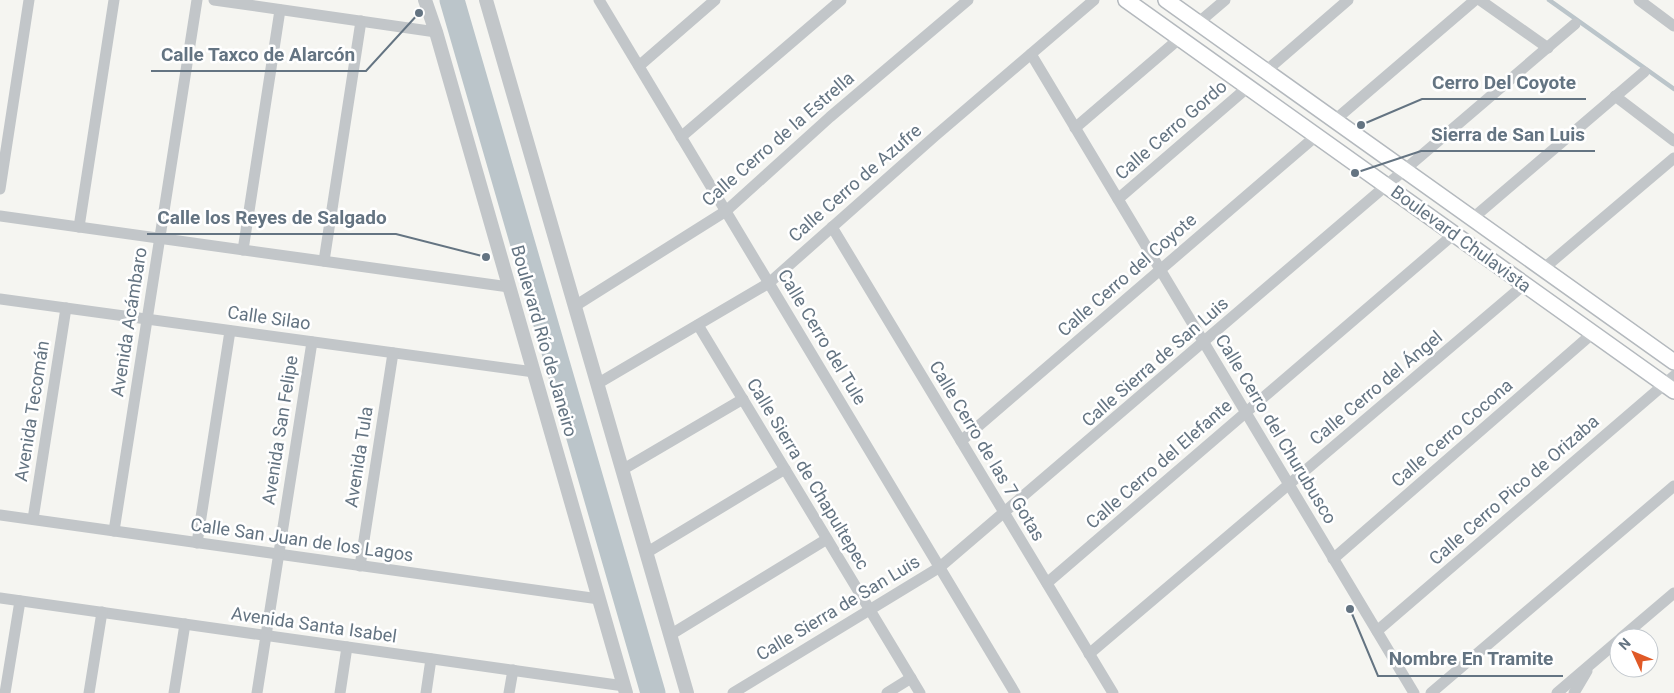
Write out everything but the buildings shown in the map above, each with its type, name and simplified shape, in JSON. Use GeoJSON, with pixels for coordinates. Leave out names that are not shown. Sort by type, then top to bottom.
{"type":"FeatureCollection","features":[{"type":"Feature","properties":{"kind":"main road","name":"Boulevard Chulavista"},"geometry":{"type":"LineString","coordinates":[[1126,0],[1593,333],[1671,384]]}},
{"type":"Feature","properties":{"kind":"main road","name":"Boulevard Chulavista"},"geometry":{"type":"LineString","coordinates":[[1166,0],[1674,362]]}},
{"type":"Feature","properties":{"kind":"street"},"geometry":{"type":"LineString","coordinates":[[0,189],[29,0]]}},
{"type":"Feature","properties":{"kind":"street"},"geometry":{"type":"LineString","coordinates":[[79,227],[114,0]]}},
{"type":"Feature","properties":{"kind":"street","name":"Avenida Acámbaro"},"geometry":{"type":"LineString","coordinates":[[114,531],[197,0]]}},
{"type":"Feature","properties":{"kind":"street"},"geometry":{"type":"LineString","coordinates":[[214,0],[436,32]]}},
{"type":"Feature","properties":{"kind":"street","name":"Boulevard Río de Janeiro"},"geometry":{"type":"LineString","coordinates":[[425,0],[436,32],[625,690]]}},
{"type":"Feature","properties":{"kind":"street"},"geometry":{"type":"LineString","coordinates":[[486,0],[686,693]]}},
{"type":"Feature","properties":{"kind":"street","name":"Calle Cerro del Tule"},"geometry":{"type":"LineString","coordinates":[[599,0],[1015,693]]}},
{"type":"Feature","properties":{"kind":"street"},"geometry":{"type":"LineString","coordinates":[[638,66],[715,0]]}},
{"type":"Feature","properties":{"kind":"street"},"geometry":{"type":"LineString","coordinates":[[681,137],[841,0]]}},
{"type":"Feature","properties":{"kind":"street","name":"Calle Cerro de la Estrella"},"geometry":{"type":"LineString","coordinates":[[575,306],[726,211],[830,117],[968,0]]}},
{"type":"Feature","properties":{"kind":"street","name":"Calle Cerro de Azufre"},"geometry":{"type":"LineString","coordinates":[[597,384],[769,283],[1094,0]]}},
{"type":"Feature","properties":{"kind":"street"},"geometry":{"type":"LineString","coordinates":[[1198,23],[1225,0]]}},
{"type":"Feature","properties":{"kind":"street"},"geometry":{"type":"LineString","coordinates":[[1266,71],[1348,0]]}},
{"type":"Feature","properties":{"kind":"street"},"geometry":{"type":"LineString","coordinates":[[1335,120],[1475,0]]}},
{"type":"Feature","properties":{"kind":"street"},"geometry":{"type":"LineString","coordinates":[[1480,0],[1548,48]]}},
{"type":"Feature","properties":{"kind":"street"},"geometry":{"type":"LineString","coordinates":[[1639,0],[1674,26]]}},
{"type":"Feature","properties":{"kind":"street"},"geometry":{"type":"LineString","coordinates":[[243,250],[280,10]]}},
{"type":"Feature","properties":{"kind":"street"},"geometry":{"type":"LineString","coordinates":[[324,261],[361,21]]}},
{"type":"Feature","properties":{"kind":"street","name":"Calle Sierra de San Luis"},"geometry":{"type":"LineString","coordinates":[[733,693],[940,567],[1575,24]]}},
{"type":"Feature","properties":{"kind":"street"},"geometry":{"type":"LineString","coordinates":[[1076,128],[1180,38]]}},
{"type":"Feature","properties":{"kind":"street","name":"Calle Cerro del Churubusco"},"geometry":{"type":"LineString","coordinates":[[1031,54],[1414,693]]}},
{"type":"Feature","properties":{"kind":"street"},"geometry":{"type":"LineString","coordinates":[[1473,218],[1644,72]]}},
{"type":"Feature","properties":{"kind":"street","name":"Calle Cerro Gordo"},"geometry":{"type":"LineString","coordinates":[[1118,199],[1248,87]]}},
{"type":"Feature","properties":{"kind":"street"},"geometry":{"type":"LineString","coordinates":[[1615,96],[1674,141]]}},
{"type":"Feature","properties":{"kind":"street","name":"Calle Cerro del Coyote"},"geometry":{"type":"LineString","coordinates":[[961,441],[1316,136]]}},
{"type":"Feature","properties":{"kind":"street"},"geometry":{"type":"LineString","coordinates":[[1543,268],[1674,158]]}},
{"type":"Feature","properties":{"kind":"street"},"geometry":{"type":"LineString","coordinates":[[0,216],[509,287]]}},
{"type":"Feature","properties":{"kind":"street","name":"Calle Cerro de las 7 Gotas"},"geometry":{"type":"LineString","coordinates":[[832,227],[1113,693]]}},
{"type":"Feature","properties":{"kind":"street","name":"Calle Cerro del Elefante"},"geometry":{"type":"LineString","coordinates":[[1046,583],[1454,234]]}},
{"type":"Feature","properties":{"kind":"street","name":"Calle Cerro del Ángel"},"geometry":{"type":"LineString","coordinates":[[1089,654],[1524,284]]}},
{"type":"Feature","properties":{"kind":"street","name":"Calle Silao"},"geometry":{"type":"LineString","coordinates":[[0,299],[534,372]]}},
{"type":"Feature","properties":{"kind":"street","name":"Avenida Tecomán"},"geometry":{"type":"LineString","coordinates":[[33,519],[66,308]]}},
{"type":"Feature","properties":{"kind":"street","name":"Calle Sierra de Chapultepec"},"geometry":{"type":"LineString","coordinates":[[698,324],[920,693]]}},
{"type":"Feature","properties":{"kind":"street"},"geometry":{"type":"LineString","coordinates":[[197,543],[230,330]]}},
{"type":"Feature","properties":{"kind":"street","name":"Calle Cerro Cocona"},"geometry":{"type":"LineString","coordinates":[[1334,559],[1593,333]]}},
{"type":"Feature","properties":{"kind":"street","name":"Avenida San Felipe"},"geometry":{"type":"LineString","coordinates":[[257,693],[312,342]]}},
{"type":"Feature","properties":{"kind":"street","name":"Avenida Tula"},"geometry":{"type":"LineString","coordinates":[[360,566],[393,353]]}},
{"type":"Feature","properties":{"kind":"street","name":"Calle Cerro Pico de Orizaba"},"geometry":{"type":"LineString","coordinates":[[1377,632],[1671,384]]}},
{"type":"Feature","properties":{"kind":"street"},"geometry":{"type":"LineString","coordinates":[[622,470],[743,399]]}},
{"type":"Feature","properties":{"kind":"street"},"geometry":{"type":"LineString","coordinates":[[646,553],[785,469]]}},
{"type":"Feature","properties":{"kind":"street"},"geometry":{"type":"LineString","coordinates":[[1430,693],[1674,486]]}},
{"type":"Feature","properties":{"kind":"street","name":"Calle San Juan de los Lagos"},"geometry":{"type":"LineString","coordinates":[[0,515],[599,600]]}},
{"type":"Feature","properties":{"kind":"street"},"geometry":{"type":"LineString","coordinates":[[670,634],[827,539]]}},
{"type":"Feature","properties":{"kind":"street"},"geometry":{"type":"LineString","coordinates":[[1633,628],[1674,592]]}},
{"type":"Feature","properties":{"kind":"street","name":"Avenida Santa Isabel"},"geometry":{"type":"LineString","coordinates":[[0,598],[513,670],[625,690]]}},
{"type":"Feature","properties":{"kind":"street"},"geometry":{"type":"LineString","coordinates":[[6,693],[20,601]]}},
{"type":"Feature","properties":{"kind":"street"},"geometry":{"type":"LineString","coordinates":[[89,693],[102,612]]}},
{"type":"Feature","properties":{"kind":"street"},"geometry":{"type":"LineString","coordinates":[[174,693],[185,624]]}},
{"type":"Feature","properties":{"kind":"street"},"geometry":{"type":"LineString","coordinates":[[340,693],[347,647]]}},
{"type":"Feature","properties":{"kind":"street"},"geometry":{"type":"LineString","coordinates":[[1556,693],[1609,648]]}},
{"type":"Feature","properties":{"kind":"street"},"geometry":{"type":"LineString","coordinates":[[426,693],[431,659]]}},
{"type":"Feature","properties":{"kind":"street"},"geometry":{"type":"LineString","coordinates":[[1574,693],[1591,664]]}},
{"type":"Feature","properties":{"kind":"street"},"geometry":{"type":"LineString","coordinates":[[509,693],[513,670]]}},
{"type":"Feature","properties":{"kind":"street"},"geometry":{"type":"LineString","coordinates":[[887,693],[911,678]]}},
{"type":"Feature","properties":{"kind":"waterway"},"geometry":{"type":"LineString","coordinates":[[452,0],[653,693]]}},
{"type":"Feature","properties":{"kind":"waterway"},"geometry":{"type":"LineString","coordinates":[[1549,0],[1674,89]]}},
{"type":"Feature","properties":{"kind":"place","name":"Calle Taxco de Alarcón"},"geometry":{"type":"Point","coordinates":[419,13]}},
{"type":"Feature","properties":{"kind":"place","name":"Cerro Del Coyote"},"geometry":{"type":"Point","coordinates":[1361,125]}},
{"type":"Feature","properties":{"kind":"place","name":"Sierra de San Luis"},"geometry":{"type":"Point","coordinates":[1355,173]}},
{"type":"Feature","properties":{"kind":"place","name":"Calle los Reyes de Salgado"},"geometry":{"type":"Point","coordinates":[486,257]}},
{"type":"Feature","properties":{"kind":"place","name":"Nombre En Tramite"},"geometry":{"type":"Point","coordinates":[1350,609]}}]}
